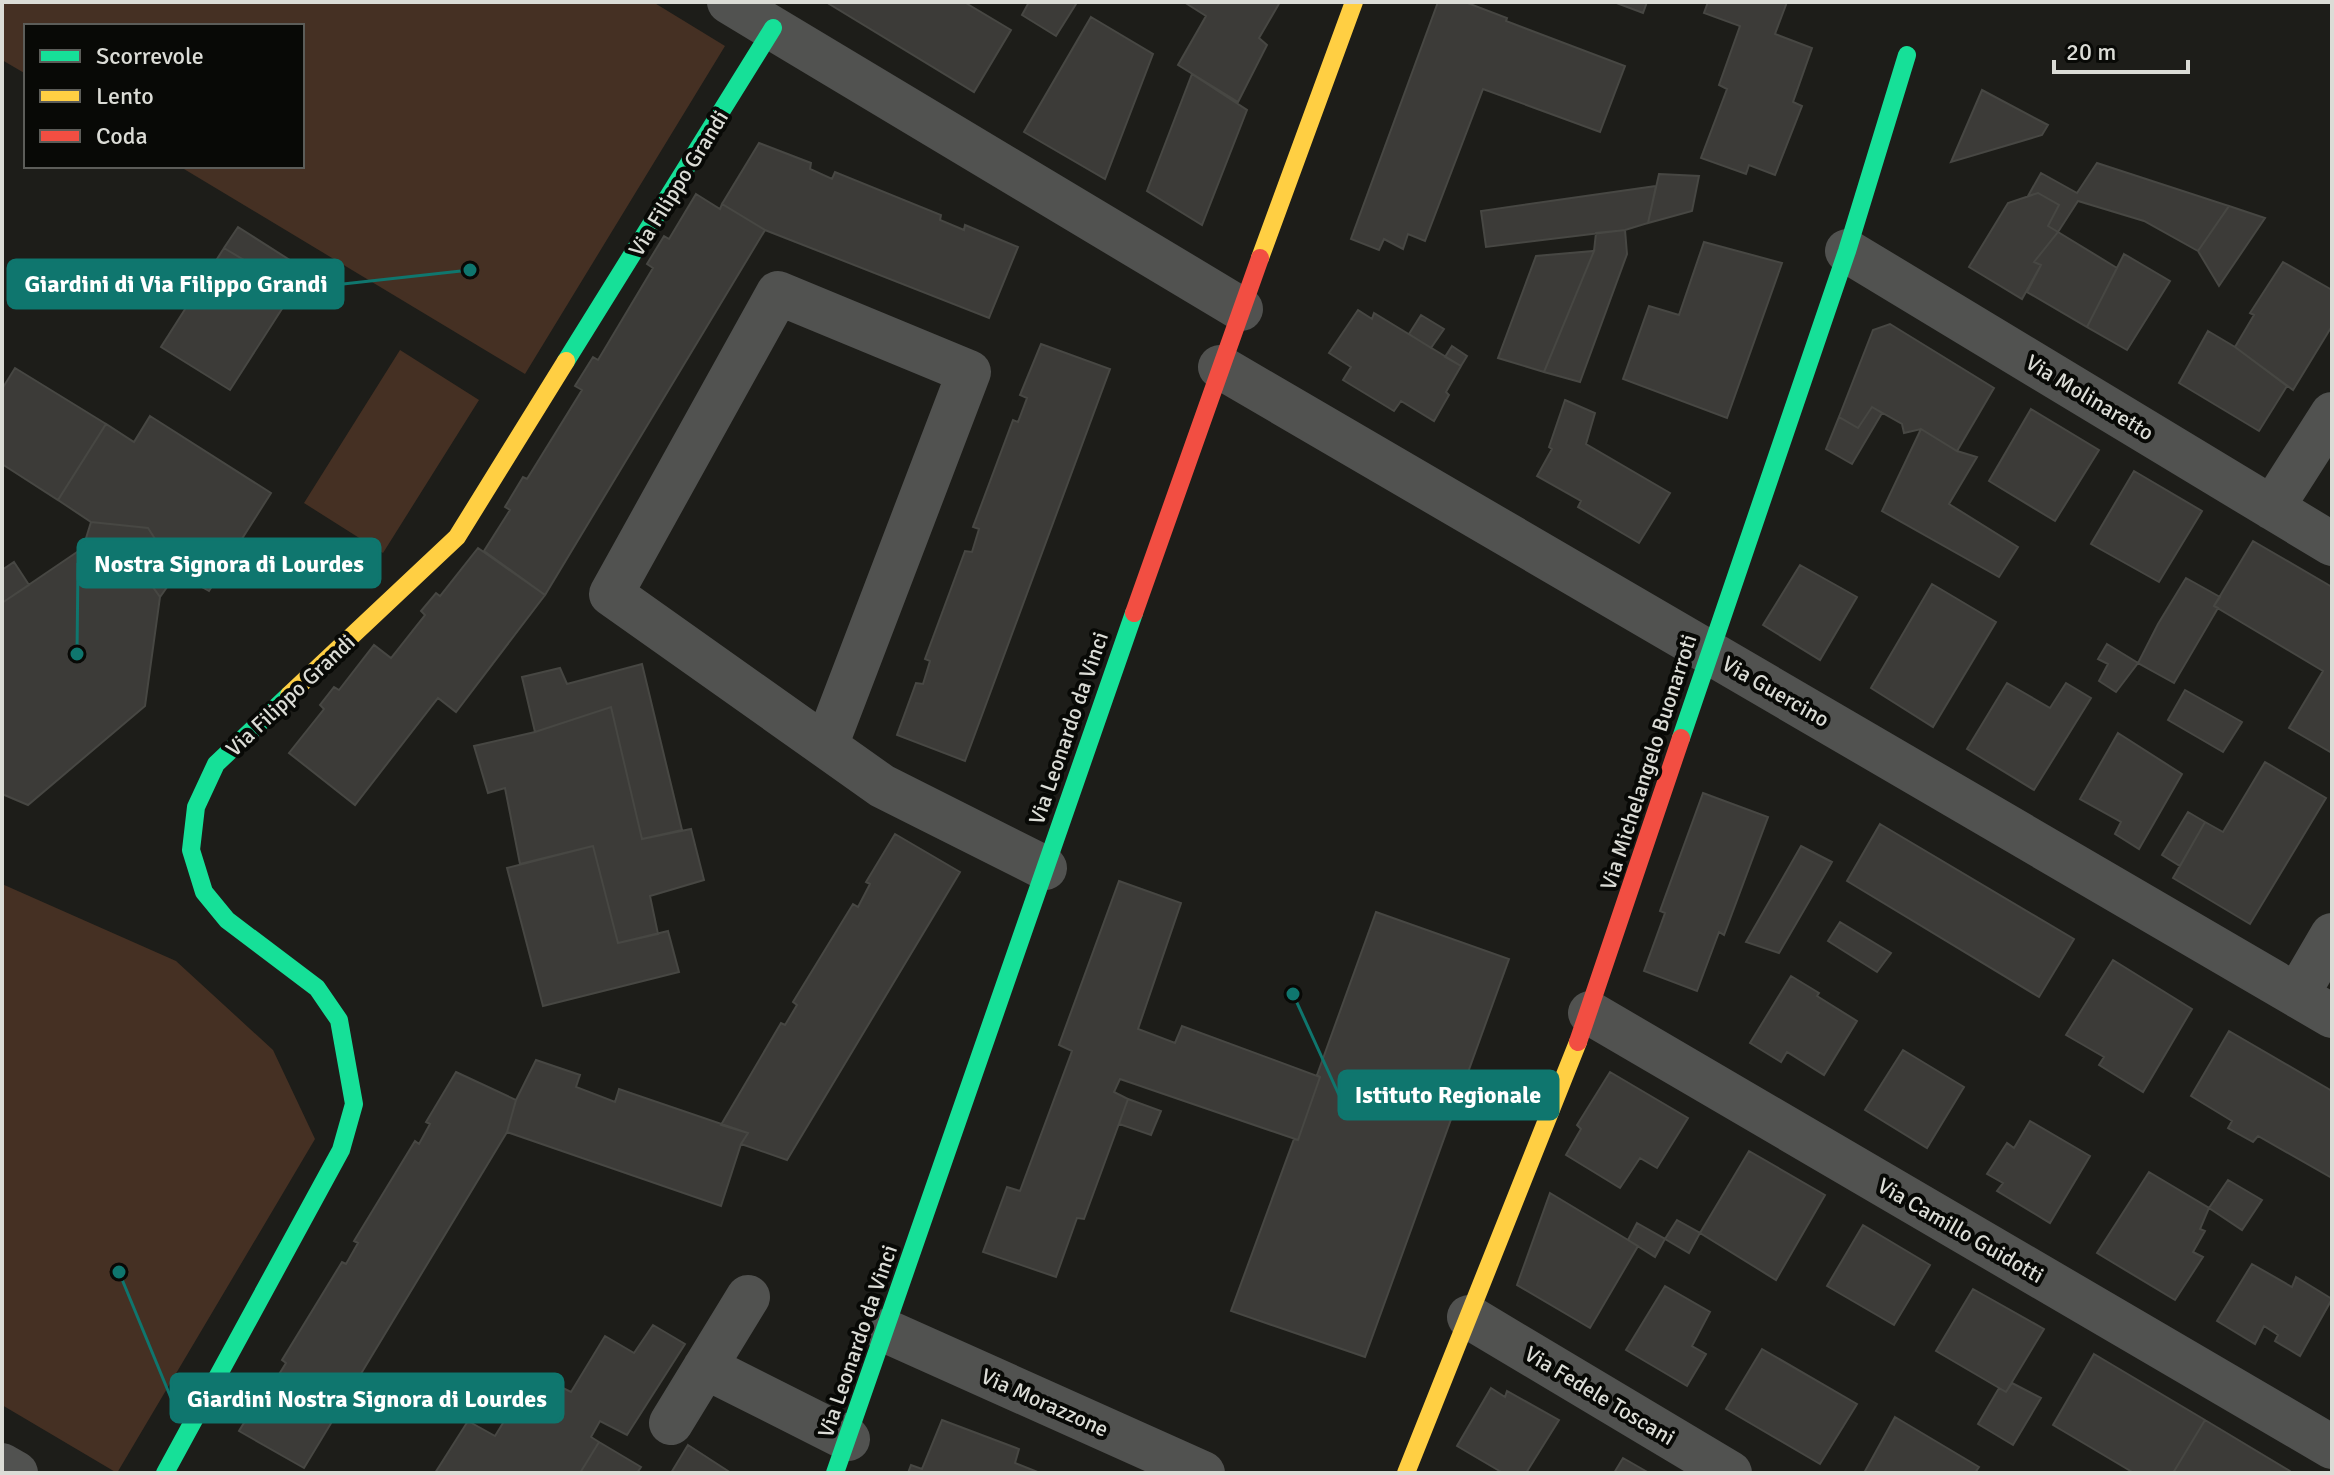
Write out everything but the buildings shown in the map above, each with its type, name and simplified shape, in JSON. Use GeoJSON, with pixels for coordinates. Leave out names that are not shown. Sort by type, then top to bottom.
{"type":"FeatureCollection","features":[{"type":"Feature","properties":{"kind":"street"},"geometry":{"type":"LineString","coordinates":[[729,2],[1241,309]]}},
{"type":"Feature","properties":{"kind":"street","name":"Via Leonardo da Vinci"},"geometry":{"type":"LineString","coordinates":[[841,1456],[1220,367],[1354,2]]}},
{"type":"Feature","properties":{"kind":"street","name":"Via Filippo Grandi"},"geometry":{"type":"LineString","coordinates":[[165,1473],[341,1150],[354,1104],[339,1020],[317,988],[227,920],[204,892],[191,850],[196,807],[216,764],[457,537],[773,28]]}},
{"type":"Feature","properties":{"kind":"street","name":"Via Michelangelo Buonarroti"},"geometry":{"type":"LineString","coordinates":[[1406,1473],[1590,1013],[1847,251],[1907,55]]}},
{"type":"Feature","properties":{"kind":"street","name":"Via Molinaretto"},"geometry":{"type":"LineString","coordinates":[[1847,251],[2332,544]]}},
{"type":"Feature","properties":{"kind":"street"},"geometry":{"type":"LineString","coordinates":[[826,746],[969,372],[778,293],[611,594],[882,786],[1045,868]]}},
{"type":"Feature","properties":{"kind":"street","name":"Via Guercino"},"geometry":{"type":"LineString","coordinates":[[1220,367],[2314,1006]]}},
{"type":"Feature","properties":{"kind":"street"},"geometry":{"type":"LineString","coordinates":[[2272,508],[2332,414]]}},
{"type":"Feature","properties":{"kind":"street"},"geometry":{"type":"LineString","coordinates":[[2314,1006],[2332,935]]}},
{"type":"Feature","properties":{"kind":"street","name":"Via Camillo Guidotti"},"geometry":{"type":"LineString","coordinates":[[1590,1013],[2332,1447]]}},
{"type":"Feature","properties":{"kind":"street"},"geometry":{"type":"LineString","coordinates":[[671,1423],[748,1297]]}},
{"type":"Feature","properties":{"kind":"street","name":"Via Fedele Toscani"},"geometry":{"type":"LineString","coordinates":[[1469,1317],[1730,1473]]}},
{"type":"Feature","properties":{"kind":"street","name":"Via Morazzone"},"geometry":{"type":"LineString","coordinates":[[886,1331],[1203,1473]]}},
{"type":"Feature","properties":{"kind":"street"},"geometry":{"type":"LineString","coordinates":[[705,1367],[841,1456]]}},
{"type":"Feature","properties":{"kind":"street"},"geometry":{"type":"LineString","coordinates":[[2,1465],[16,1473]]}},
{"type":"Feature","properties":{"kind":"shaded area"},"geometry":{"type":"Polygon","coordinates":[[[2,2],[653,2],[725,46],[525,374],[182,168],[304,168],[304,24],[24,24],[24,73],[2,60],[2,2]]]}},
{"type":"Feature","properties":{"kind":"shaded area"},"geometry":{"type":"Polygon","coordinates":[[[400,350],[479,400],[383,553],[304,503],[400,350]]]}},
{"type":"Feature","properties":{"kind":"shaded area"},"geometry":{"type":"Polygon","coordinates":[[[2,884],[176,961],[273,1050],[315,1139],[117,1473],[2,1405],[2,884]]]}},
{"type":"Feature","properties":{"kind":"traffic: fast"},"geometry":{"type":"LineString","coordinates":[[566,361],[773,28]]}},
{"type":"Feature","properties":{"kind":"traffic: fast"},"geometry":{"type":"LineString","coordinates":[[1681,738],[1847,251],[1907,55]]}},
{"type":"Feature","properties":{"kind":"traffic: fast"},"geometry":{"type":"LineString","coordinates":[[835,1473],[1134,613]]}},
{"type":"Feature","properties":{"kind":"traffic: fast"},"geometry":{"type":"LineString","coordinates":[[165,1473],[341,1150],[354,1104],[339,1020],[317,988],[227,920],[204,892],[191,850],[196,807],[216,764],[289,695]]}},
{"type":"Feature","properties":{"kind":"traffic: slow"},"geometry":{"type":"LineString","coordinates":[[1260,258],[1354,2]]}},
{"type":"Feature","properties":{"kind":"traffic: slow"},"geometry":{"type":"LineString","coordinates":[[289,695],[457,537],[566,361]]}},
{"type":"Feature","properties":{"kind":"traffic: slow"},"geometry":{"type":"LineString","coordinates":[[1406,1473],[1578,1042]]}},
{"type":"Feature","properties":{"kind":"traffic: jam"},"geometry":{"type":"LineString","coordinates":[[1134,613],[1260,258]]}},
{"type":"Feature","properties":{"kind":"traffic: jam"},"geometry":{"type":"LineString","coordinates":[[1578,1042],[1681,738]]}},
{"type":"Feature","properties":{"kind":"place","name":"Giardini di Via Filippo Grandi"},"geometry":{"type":"Point","coordinates":[470,270]}},
{"type":"Feature","properties":{"kind":"place","name":"Nostra Signora di Lourdes"},"geometry":{"type":"Point","coordinates":[77,654]}},
{"type":"Feature","properties":{"kind":"place","name":"Istituto Regionale"},"geometry":{"type":"Point","coordinates":[1293,994]}},
{"type":"Feature","properties":{"kind":"place","name":"Giardini Nostra Signora di Lourdes"},"geometry":{"type":"Point","coordinates":[119,1272]}}]}
